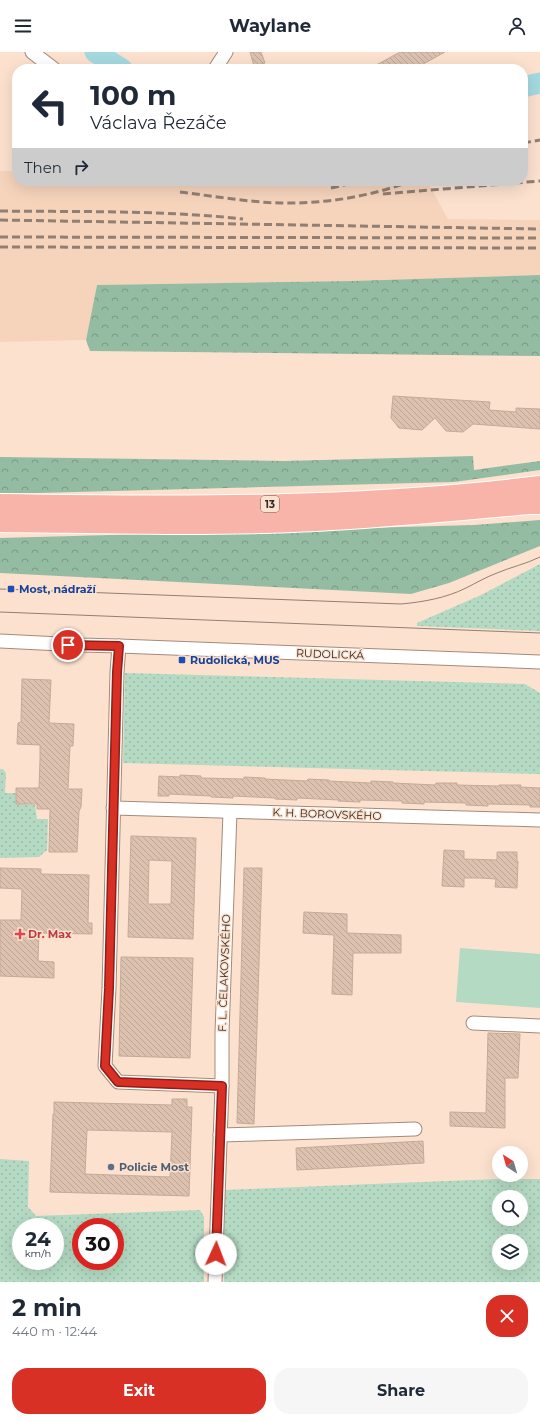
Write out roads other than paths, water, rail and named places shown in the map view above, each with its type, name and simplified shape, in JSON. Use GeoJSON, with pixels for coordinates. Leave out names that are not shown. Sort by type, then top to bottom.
{"type":"FeatureCollection","features":[{"type":"Feature","properties":{"kind":"highway","name":"13"},"geometry":{"type":"LineString","coordinates":[[0,504],[132,506],[286,504],[537,495]]}},
{"type":"Feature","properties":{"kind":"highway","name":"13"},"geometry":{"type":"LineString","coordinates":[[0,522],[129,524],[294,522],[373,517],[537,495]]}},
{"type":"Feature","properties":{"kind":"street"},"geometry":{"type":"LineString","coordinates":[[32,52],[48,64]]}},
{"type":"Feature","properties":{"kind":"street"},"geometry":{"type":"LineString","coordinates":[[218,64],[226,52]]}},
{"type":"Feature","properties":{"kind":"street","name":"RUDOLICKÁ"},"geometry":{"type":"LineString","coordinates":[[0,640],[81,645],[540,662]]}},
{"type":"Feature","properties":{"kind":"street"},"geometry":{"type":"LineString","coordinates":[[119,646],[117,668],[109,988],[105,1066],[118,1082],[222,1086]]}},
{"type":"Feature","properties":{"kind":"street","name":"K. H. BOROVSKÉHO"},"geometry":{"type":"LineString","coordinates":[[113,808],[540,820]]}},
{"type":"Feature","properties":{"kind":"street","name":"F. L. ČELAKOVSKÉHO"},"geometry":{"type":"LineString","coordinates":[[215,1282],[230,812]]}},
{"type":"Feature","properties":{"kind":"street"},"geometry":{"type":"LineString","coordinates":[[473,1023],[540,1026]]}},
{"type":"Feature","properties":{"kind":"street"},"geometry":{"type":"LineString","coordinates":[[220,1135],[415,1129]]}},
{"type":"Feature","properties":{"kind":"waterway"},"geometry":{"type":"LineString","coordinates":[[95,52],[114,64]]}},
{"type":"Feature","properties":{"kind":"waterway"},"geometry":{"type":"LineString","coordinates":[[528,86],[540,83]]}},
{"type":"Feature","properties":{"kind":"tram line"},"geometry":{"type":"LineString","coordinates":[[0,589],[401,604],[426,601],[442,597],[466,588],[485,578],[540,557]]}},
{"type":"Feature","properties":{"kind":"tram line"},"geometry":{"type":"LineString","coordinates":[[0,612],[540,633]]}},
{"type":"Feature","properties":{"kind":"railway"},"geometry":{"type":"LineString","coordinates":[[528,142],[540,140]]}},
{"type":"Feature","properties":{"kind":"railway"},"geometry":{"type":"LineString","coordinates":[[528,182],[540,181]]}},
{"type":"Feature","properties":{"kind":"railway"},"geometry":{"type":"LineString","coordinates":[[331,188],[340,186]]}},
{"type":"Feature","properties":{"kind":"railway"},"geometry":{"type":"LineString","coordinates":[[180,192],[242,200],[296,203],[330,201],[363,195],[398,186]]}},
{"type":"Feature","properties":{"kind":"railway"},"geometry":{"type":"LineString","coordinates":[[383,194],[480,186]]}},
{"type":"Feature","properties":{"kind":"railway"},"geometry":{"type":"LineString","coordinates":[[0,211],[152,213],[243,219]]}},
{"type":"Feature","properties":{"kind":"railway"},"geometry":{"type":"LineString","coordinates":[[0,220],[540,229]]}},
{"type":"Feature","properties":{"kind":"railway"},"geometry":{"type":"LineString","coordinates":[[0,237],[540,238]]}},
{"type":"Feature","properties":{"kind":"railway"},"geometry":{"type":"LineString","coordinates":[[0,247],[540,248]]}},
{"type":"Feature","properties":{"kind":"place","name":"Most, nádraží"},"geometry":{"type":"Point","coordinates":[11,589]}},
{"type":"Feature","properties":{"kind":"place","name":"Rudolická, MUS"},"geometry":{"type":"Point","coordinates":[182,660]}},
{"type":"Feature","properties":{"kind":"place","name":"Dr. Max"},"geometry":{"type":"Point","coordinates":[20,934]}},
{"type":"Feature","properties":{"kind":"place","name":"Policie Most"},"geometry":{"type":"Point","coordinates":[111,1167]}}]}
